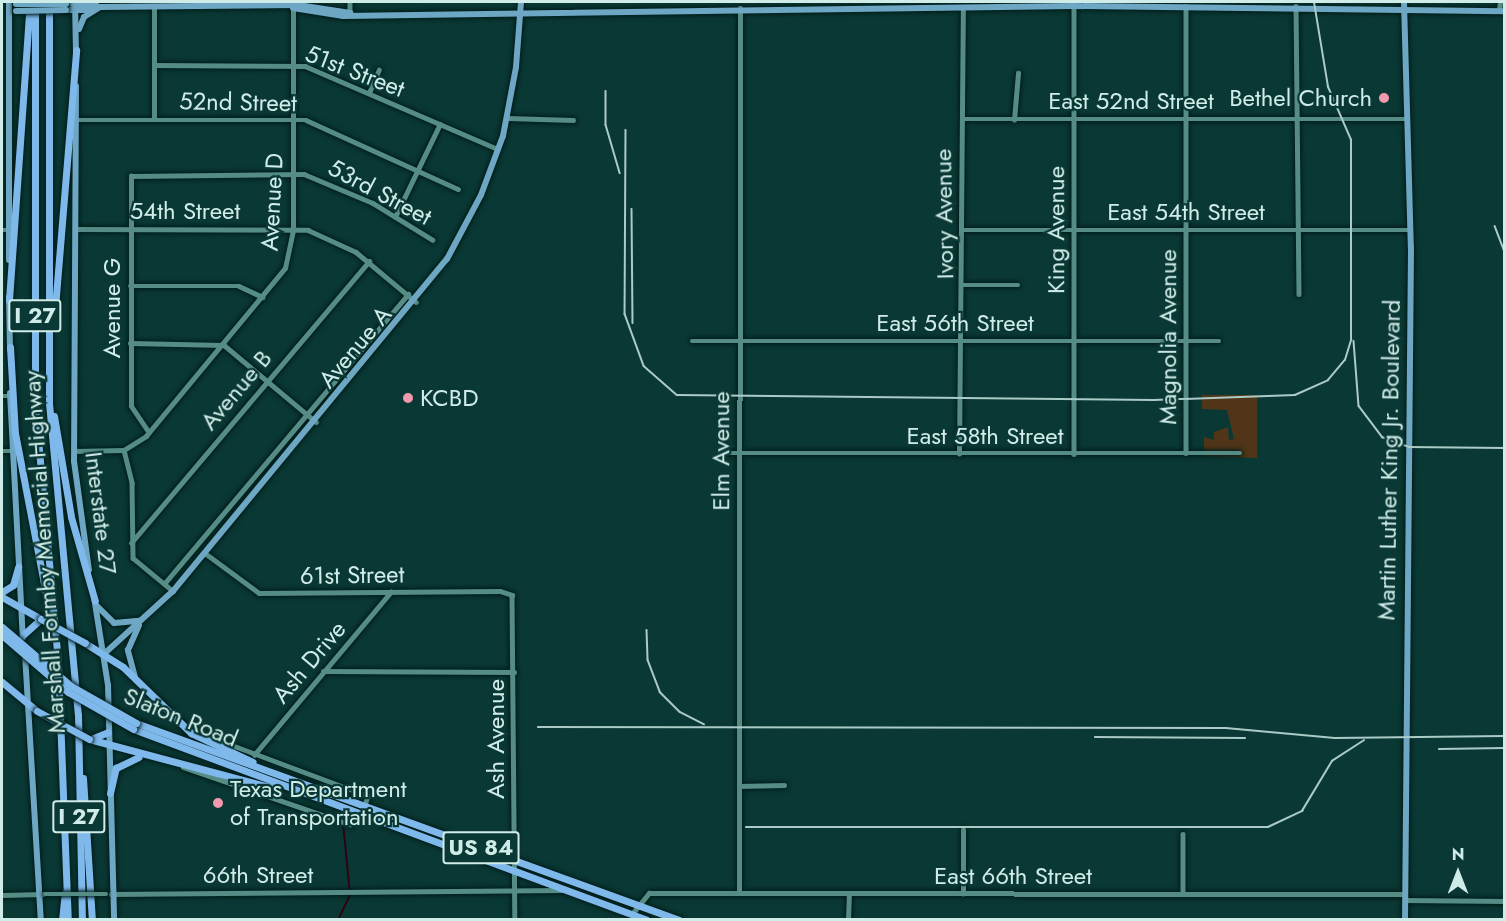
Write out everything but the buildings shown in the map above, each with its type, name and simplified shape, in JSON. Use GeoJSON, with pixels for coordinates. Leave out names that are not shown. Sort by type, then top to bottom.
{"type":"FeatureCollection","features":[{"type":"Feature","properties":{"kind":"highway"},"geometry":{"type":"LineString","coordinates":[[9,300],[30,2]]}},
{"type":"Feature","properties":{"kind":"highway","name":"Marshall Formby Memorial Highway"},"geometry":{"type":"LineString","coordinates":[[35,2],[35,405],[55,630],[68,920]]}},
{"type":"Feature","properties":{"kind":"highway","name":"Marshall Formby Memorial Highway"},"geometry":{"type":"LineString","coordinates":[[49,2],[49,387],[78,715],[82,920]]}},
{"type":"Feature","properties":{"kind":"highway"},"geometry":{"type":"LineString","coordinates":[[49,373],[76,47]]}},
{"type":"Feature","properties":{"kind":"highway"},"geometry":{"type":"LineString","coordinates":[[10,347],[15,433],[55,630]]}},
{"type":"Feature","properties":{"kind":"highway"},"geometry":{"type":"LineString","coordinates":[[49,387],[71,517],[95,601]]}},
{"type":"Feature","properties":{"kind":"highway"},"geometry":{"type":"LineString","coordinates":[[2,592],[13,585],[18,567]]}},
{"type":"Feature","properties":{"kind":"highway"},"geometry":{"type":"LineString","coordinates":[[2,597],[104,654],[135,679],[182,725],[282,776]]}},
{"type":"Feature","properties":{"kind":"highway"},"geometry":{"type":"LineString","coordinates":[[23,635],[41,619]]}},
{"type":"Feature","properties":{"kind":"highway","name":"Slaton Road"},"geometry":{"type":"LineString","coordinates":[[2,627],[52,672],[134,726],[366,805],[679,920]]}},
{"type":"Feature","properties":{"kind":"highway","name":"Slaton Road"},"geometry":{"type":"LineString","coordinates":[[2,635],[62,687],[134,726],[321,802],[647,920]]}},
{"type":"Feature","properties":{"kind":"highway"},"geometry":{"type":"LineString","coordinates":[[2,682],[37,711],[109,747],[321,802]]}},
{"type":"Feature","properties":{"kind":"highway"},"geometry":{"type":"LineString","coordinates":[[78,715],[92,920]]}},
{"type":"Feature","properties":{"kind":"highway"},"geometry":{"type":"LineString","coordinates":[[89,739],[108,732]]}},
{"type":"Feature","properties":{"kind":"highway"},"geometry":{"type":"LineString","coordinates":[[110,793],[116,768],[142,756]]}},
{"type":"Feature","properties":{"kind":"highway"},"geometry":{"type":"LineString","coordinates":[[360,816],[366,805]]}},
{"type":"Feature","properties":{"kind":"highway"},"geometry":{"type":"LineString","coordinates":[[62,920],[67,885]]}},
{"type":"Feature","properties":{"kind":"main road","name":"Avenue A"},"geometry":{"type":"LineString","coordinates":[[104,654],[173,591],[206,553],[416,302],[460,237],[498,149],[507,118],[521,2]]}},
{"type":"Feature","properties":{"kind":"main road","name":"Martin Luther King Jr. Boulevard"},"geometry":{"type":"LineString","coordinates":[[1404,2],[1410,230],[1405,920]]}},
{"type":"Feature","properties":{"kind":"main road"},"geometry":{"type":"LineString","coordinates":[[41,920],[43,894],[10,451],[9,300],[5,230],[5,120],[9,7],[293,5],[350,13],[521,13],[846,5],[963,9],[1128,4],[1186,6],[1237,4],[1404,10],[1502,10]]}},
{"type":"Feature","properties":{"kind":"main road","name":"Interstate 27"},"geometry":{"type":"LineString","coordinates":[[75,5],[74,451],[104,654],[109,747],[110,894],[114,920]]}},
{"type":"Feature","properties":{"kind":"main road"},"geometry":{"type":"LineString","coordinates":[[76,47],[80,22],[95,6]]}},
{"type":"Feature","properties":{"kind":"main road"},"geometry":{"type":"LineString","coordinates":[[2,18],[9,36]]}},
{"type":"Feature","properties":{"kind":"main road"},"geometry":{"type":"LineString","coordinates":[[95,601],[114,623],[143,620]]}},
{"type":"Feature","properties":{"kind":"main road"},"geometry":{"type":"LineString","coordinates":[[135,679],[128,650],[143,620]]}},
{"type":"Feature","properties":{"kind":"street"},"geometry":{"type":"LineString","coordinates":[[350,2],[350,13]]}},
{"type":"Feature","properties":{"kind":"street"},"geometry":{"type":"LineString","coordinates":[[1500,2],[1502,10]]}},
{"type":"Feature","properties":{"kind":"street","name":"Avenue D"},"geometry":{"type":"LineString","coordinates":[[124,450],[149,433],[224,345],[288,262],[293,229],[293,5]]}},
{"type":"Feature","properties":{"kind":"street","name":"King Avenue"},"geometry":{"type":"LineString","coordinates":[[1074,6],[1074,454]]}},
{"type":"Feature","properties":{"kind":"street","name":"Magnolia Avenue"},"geometry":{"type":"LineString","coordinates":[[1186,6],[1186,453]]}},
{"type":"Feature","properties":{"kind":"street"},"geometry":{"type":"LineString","coordinates":[[1296,6],[1296,230],[1299,294]]}},
{"type":"Feature","properties":{"kind":"street"},"geometry":{"type":"LineString","coordinates":[[154,7],[154,119]]}},
{"type":"Feature","properties":{"kind":"street","name":"Elm Avenue"},"geometry":{"type":"LineString","coordinates":[[739,894],[740,9]]}},
{"type":"Feature","properties":{"kind":"street","name":"Ivory Avenue"},"geometry":{"type":"LineString","coordinates":[[959,454],[963,285],[963,9]]}},
{"type":"Feature","properties":{"kind":"street","name":"51st Street"},"geometry":{"type":"LineString","coordinates":[[154,65],[294,65],[369,93],[498,149]]}},
{"type":"Feature","properties":{"kind":"street"},"geometry":{"type":"LineString","coordinates":[[369,93],[379,70]]}},
{"type":"Feature","properties":{"kind":"street"},"geometry":{"type":"LineString","coordinates":[[1014,120],[1018,73]]}},
{"type":"Feature","properties":{"kind":"street"},"geometry":{"type":"LineString","coordinates":[[507,118],[573,120]]}},
{"type":"Feature","properties":{"kind":"street","name":"52nd Street"},"geometry":{"type":"LineString","coordinates":[[76,120],[294,119],[419,170],[458,189]]}},
{"type":"Feature","properties":{"kind":"street","name":"East 52nd Street"},"geometry":{"type":"LineString","coordinates":[[963,119],[1408,119]]}},
{"type":"Feature","properties":{"kind":"street"},"geometry":{"type":"LineString","coordinates":[[395,217],[440,123]]}},
{"type":"Feature","properties":{"kind":"street","name":"53rd Street"},"geometry":{"type":"LineString","coordinates":[[131,176],[294,174],[317,179],[395,217],[433,240]]}},
{"type":"Feature","properties":{"kind":"street","name":"Avenue G"},"geometry":{"type":"LineString","coordinates":[[131,176],[130,405],[149,433]]}},
{"type":"Feature","properties":{"kind":"street","name":"54th Street"},"geometry":{"type":"LineString","coordinates":[[75,229],[293,229],[314,232],[369,261],[416,302]]}},
{"type":"Feature","properties":{"kind":"street","name":"East 54th Street"},"geometry":{"type":"LineString","coordinates":[[962,230],[1410,230]]}},
{"type":"Feature","properties":{"kind":"street","name":"Avenue B"},"geometry":{"type":"LineString","coordinates":[[132,543],[369,261]]}},
{"type":"Feature","properties":{"kind":"street"},"geometry":{"type":"LineString","coordinates":[[963,285],[1018,285]]}},
{"type":"Feature","properties":{"kind":"street"},"geometry":{"type":"LineString","coordinates":[[130,286],[240,286],[263,297]]}},
{"type":"Feature","properties":{"kind":"street","name":"Avenue A"},"geometry":{"type":"LineString","coordinates":[[164,584],[408,294]]}},
{"type":"Feature","properties":{"kind":"street","name":"East 56th Street"},"geometry":{"type":"LineString","coordinates":[[692,341],[1219,341]]}},
{"type":"Feature","properties":{"kind":"street"},"geometry":{"type":"LineString","coordinates":[[130,343],[224,345],[316,422]]}},
{"type":"Feature","properties":{"kind":"street"},"geometry":{"type":"LineString","coordinates":[[2,396],[10,396]]}},
{"type":"Feature","properties":{"kind":"street"},"geometry":{"type":"LineString","coordinates":[[74,451],[124,450],[132,483],[133,558],[173,591]]}},
{"type":"Feature","properties":{"kind":"street"},"geometry":{"type":"LineString","coordinates":[[2,451],[10,451]]}},
{"type":"Feature","properties":{"kind":"street","name":"East 58th Street"},"geometry":{"type":"LineString","coordinates":[[729,453],[1240,453]]}},
{"type":"Feature","properties":{"kind":"street","name":"61st Street"},"geometry":{"type":"LineString","coordinates":[[206,553],[258,593],[391,592],[512,596]]}},
{"type":"Feature","properties":{"kind":"street","name":"Ash Drive"},"geometry":{"type":"LineString","coordinates":[[254,755],[391,592]]}},
{"type":"Feature","properties":{"kind":"street","name":"Ash Avenue"},"geometry":{"type":"LineString","coordinates":[[512,596],[515,920]]}},
{"type":"Feature","properties":{"kind":"street"},"geometry":{"type":"LineString","coordinates":[[323,671],[514,672]]}},
{"type":"Feature","properties":{"kind":"street","name":"Slaton Road"},"geometry":{"type":"LineString","coordinates":[[182,725],[254,755],[368,796],[366,805]]}},
{"type":"Feature","properties":{"kind":"street","name":"Slaton Road"},"geometry":{"type":"LineString","coordinates":[[169,763],[349,824],[360,816]]}},
{"type":"Feature","properties":{"kind":"street"},"geometry":{"type":"LineString","coordinates":[[739,786],[784,785]]}},
{"type":"Feature","properties":{"kind":"street"},"geometry":{"type":"LineString","coordinates":[[963,830],[963,894]]}},
{"type":"Feature","properties":{"kind":"street"},"geometry":{"type":"LineString","coordinates":[[1183,834],[1183,894]]}},
{"type":"Feature","properties":{"kind":"street"},"geometry":{"type":"LineString","coordinates":[[515,892],[567,890]]}},
{"type":"Feature","properties":{"kind":"street","name":"66th Street"},"geometry":{"type":"LineString","coordinates":[[2,895],[515,892]]}},
{"type":"Feature","properties":{"kind":"street","name":"East 66th Street"},"geometry":{"type":"LineString","coordinates":[[637,904],[649,893],[1183,894],[1405,897],[1504,901]]}},
{"type":"Feature","properties":{"kind":"street"},"geometry":{"type":"LineString","coordinates":[[848,920],[849,894]]}},
{"type":"Feature","properties":{"kind":"street"},"geometry":{"type":"LineString","coordinates":[[632,914],[637,904]]}},
{"type":"Feature","properties":{"kind":"shaded area"},"geometry":{"type":"Polygon","coordinates":[[[1202,395],[1257,395],[1257,458],[1204,456],[1204,437],[1214,440],[1214,432],[1228,427],[1229,440],[1234,439],[1227,410],[1202,409],[1202,395]]]}},
{"type":"Feature","properties":{"kind":"waterway"},"geometry":{"type":"LineString","coordinates":[[344,828],[350,889]]}},
{"type":"Feature","properties":{"kind":"waterway"},"geometry":{"type":"LineString","coordinates":[[338,920],[350,895]]}},
{"type":"Feature","properties":{"kind":"railway"},"geometry":{"type":"LineString","coordinates":[[626,130],[625,314],[644,366],[677,395],[1154,400],[1295,395],[1328,380],[1345,360],[1351,340],[1351,140],[1328,87],[1314,2]]}},
{"type":"Feature","properties":{"kind":"railway"},"geometry":{"type":"LineString","coordinates":[[606,91],[606,125],[620,173]]}},
{"type":"Feature","properties":{"kind":"railway"},"geometry":{"type":"LineString","coordinates":[[632,209],[633,323]]}},
{"type":"Feature","properties":{"kind":"railway"},"geometry":{"type":"LineString","coordinates":[[1495,226],[1504,250]]}},
{"type":"Feature","properties":{"kind":"railway"},"geometry":{"type":"LineString","coordinates":[[1354,341],[1359,406],[1382,437],[1409,447],[1504,448]]}},
{"type":"Feature","properties":{"kind":"railway"},"geometry":{"type":"LineString","coordinates":[[647,630],[648,660],[660,692],[680,712],[704,724]]}},
{"type":"Feature","properties":{"kind":"railway"},"geometry":{"type":"LineString","coordinates":[[538,727],[1226,728],[1335,738],[1504,736]]}},
{"type":"Feature","properties":{"kind":"railway"},"geometry":{"type":"LineString","coordinates":[[1095,737],[1245,738]]}},
{"type":"Feature","properties":{"kind":"railway"},"geometry":{"type":"LineString","coordinates":[[746,827],[1268,827],[1302,811],[1332,761],[1364,740]]}},
{"type":"Feature","properties":{"kind":"railway"},"geometry":{"type":"LineString","coordinates":[[1439,749],[1504,748]]}},
{"type":"Feature","properties":{"kind":"place","name":"Bethel Church"},"geometry":{"type":"Point","coordinates":[1384,98]}},
{"type":"Feature","properties":{"kind":"place","name":"KCBD"},"geometry":{"type":"Point","coordinates":[408,398]}},
{"type":"Feature","properties":{"kind":"place","name":"Texas Department of Transportation"},"geometry":{"type":"Point","coordinates":[218,803]}}]}
